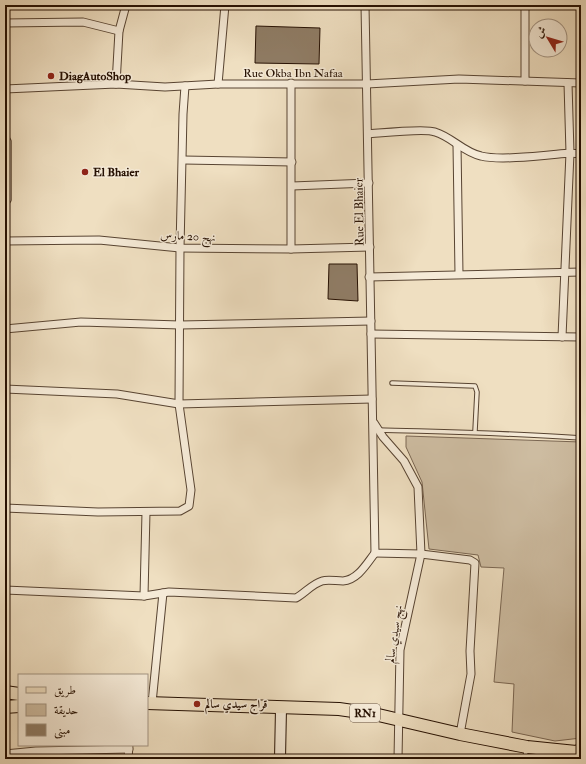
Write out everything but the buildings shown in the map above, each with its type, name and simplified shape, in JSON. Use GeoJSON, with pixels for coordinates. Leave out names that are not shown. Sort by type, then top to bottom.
{"type":"FeatureCollection","features":[{"type":"Feature","properties":{"kind":"main road"},"geometry":{"type":"LineString","coordinates":[[5,692],[18,694]]}},
{"type":"Feature","properties":{"kind":"main road","name":"RN1"},"geometry":{"type":"LineString","coordinates":[[149,703],[339,709],[399,720],[460,734],[526,753],[579,752]]}},
{"type":"Feature","properties":{"kind":"main road"},"geometry":{"type":"LineString","coordinates":[[5,707],[18,706]]}},
{"type":"Feature","properties":{"kind":"main road"},"geometry":{"type":"LineString","coordinates":[[280,759],[281,708]]}},
{"type":"Feature","properties":{"kind":"street"},"geometry":{"type":"LineString","coordinates":[[116,84],[119,30],[126,5]]}},
{"type":"Feature","properties":{"kind":"street"},"geometry":{"type":"LineString","coordinates":[[218,84],[225,5]]}},
{"type":"Feature","properties":{"kind":"street","name":"Rue El Bhaier"},"geometry":{"type":"LineString","coordinates":[[365,5],[375,553]]}},
{"type":"Feature","properties":{"kind":"street"},"geometry":{"type":"LineString","coordinates":[[525,81],[526,5]]}},
{"type":"Feature","properties":{"kind":"street"},"geometry":{"type":"LineString","coordinates":[[5,23],[83,22],[119,30]]}},
{"type":"Feature","properties":{"kind":"street","name":"Rue Okba Ibn Nafaa"},"geometry":{"type":"LineString","coordinates":[[5,89],[116,84],[185,86],[291,83],[367,84],[459,79],[581,83]]}},
{"type":"Feature","properties":{"kind":"street"},"geometry":{"type":"LineString","coordinates":[[291,83],[291,249]]}},
{"type":"Feature","properties":{"kind":"street"},"geometry":{"type":"LineString","coordinates":[[562,337],[563,273],[570,154],[568,83]]}},
{"type":"Feature","properties":{"kind":"street"},"geometry":{"type":"LineString","coordinates":[[5,508],[98,512],[180,511],[189,506],[191,502],[191,490],[178,404],[180,248],[185,86]]}},
{"type":"Feature","properties":{"kind":"street"},"geometry":{"type":"LineString","coordinates":[[368,134],[434,131],[445,136],[456,145],[481,156],[499,158],[581,154]]}},
{"type":"Feature","properties":{"kind":"street"},"geometry":{"type":"LineString","coordinates":[[456,145],[459,274]]}},
{"type":"Feature","properties":{"kind":"street"},"geometry":{"type":"LineString","coordinates":[[183,160],[292,162]]}},
{"type":"Feature","properties":{"kind":"street"},"geometry":{"type":"LineString","coordinates":[[292,186],[369,183]]}},
{"type":"Feature","properties":{"kind":"street","name":"نهج 20 مارس"},"geometry":{"type":"LineString","coordinates":[[5,241],[99,240],[180,248],[291,249],[370,247]]}},
{"type":"Feature","properties":{"kind":"street"},"geometry":{"type":"LineString","coordinates":[[370,277],[581,272]]}},
{"type":"Feature","properties":{"kind":"street"},"geometry":{"type":"LineString","coordinates":[[5,329],[81,322],[180,324],[371,321]]}},
{"type":"Feature","properties":{"kind":"street"},"geometry":{"type":"LineString","coordinates":[[371,334],[581,337]]}},
{"type":"Feature","properties":{"kind":"street"},"geometry":{"type":"LineString","coordinates":[[5,389],[117,394],[178,404],[372,399]]}},
{"type":"Feature","properties":{"kind":"street","name":"نهج سيدي سالم"},"geometry":{"type":"LineString","coordinates":[[373,420],[377,430],[404,461],[418,487],[422,554],[400,650],[398,759]]}},
{"type":"Feature","properties":{"kind":"street"},"geometry":{"type":"LineString","coordinates":[[144,596],[146,512]]}},
{"type":"Feature","properties":{"kind":"street"},"geometry":{"type":"LineString","coordinates":[[5,590],[144,596],[164,593],[296,598],[314,584],[323,580],[345,581],[351,579],[358,574],[375,553],[422,554],[470,560],[473,561],[476,566],[470,651],[471,674],[460,734]]}},
{"type":"Feature","properties":{"kind":"street"},"geometry":{"type":"LineString","coordinates":[[149,703],[164,593]]}},
{"type":"Feature","properties":{"kind":"street"},"geometry":{"type":"LineString","coordinates":[[5,754],[36,751],[129,747],[128,759]]}},
{"type":"Feature","properties":{"kind":"lane"},"geometry":{"type":"LineString","coordinates":[[5,134],[9,141],[9,200],[5,206]]}},
{"type":"Feature","properties":{"kind":"lane"},"geometry":{"type":"LineString","coordinates":[[392,383],[475,386],[477,392],[475,432]]}},
{"type":"Feature","properties":{"kind":"lane"},"geometry":{"type":"LineString","coordinates":[[377,430],[475,432],[581,438]]}},
{"type":"Feature","properties":{"kind":"green space"},"geometry":{"type":"Polygon","coordinates":[[[406,436],[581,442],[581,738],[555,741],[512,732],[514,684],[494,682],[504,568],[481,567],[478,555],[429,549],[422,482],[406,447],[406,436]]]}},
{"type":"Feature","properties":{"kind":"place","name":"DiagAutoShop"},"geometry":{"type":"Point","coordinates":[51,76]}},
{"type":"Feature","properties":{"kind":"place","name":"El Bhaier"},"geometry":{"type":"Point","coordinates":[85,172]}},
{"type":"Feature","properties":{"kind":"place","name":"قراج سيدي سالم"},"geometry":{"type":"Point","coordinates":[197,704]}}]}
